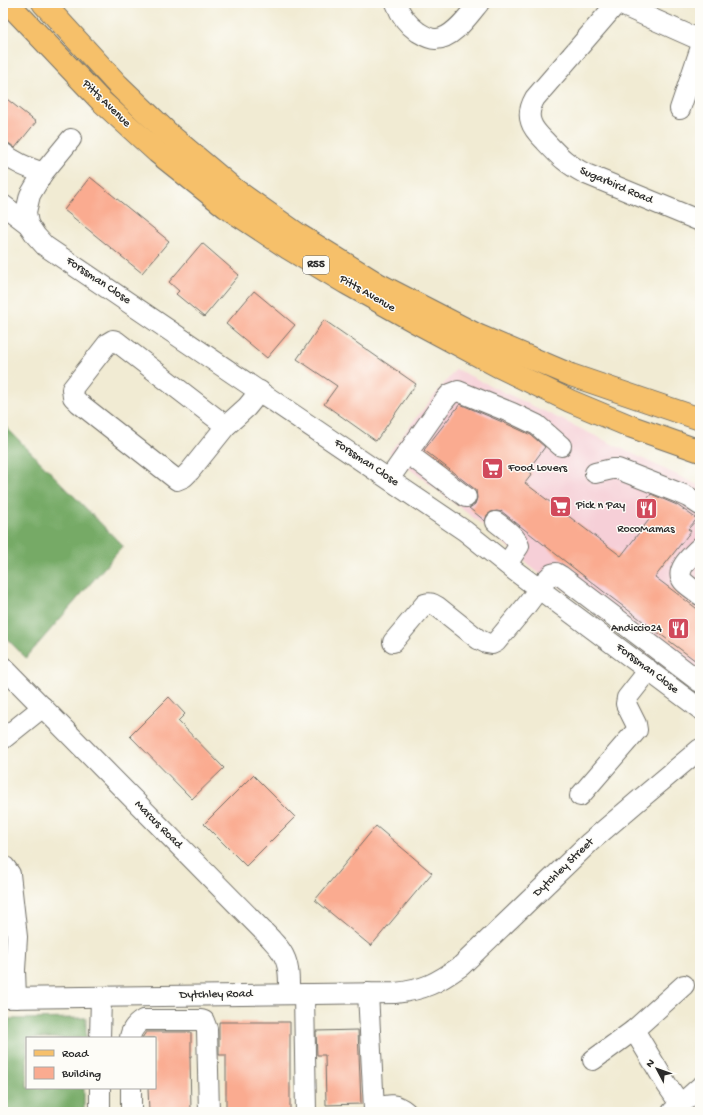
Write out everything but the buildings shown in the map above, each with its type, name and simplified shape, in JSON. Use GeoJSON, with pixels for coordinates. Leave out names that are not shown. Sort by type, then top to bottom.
{"type":"FeatureCollection","features":[{"type":"Feature","properties":{"kind":"main road","name":"Pitts Avenue"},"geometry":{"type":"LineString","coordinates":[[8,3],[101,101],[157,152],[226,207],[288,248],[414,321],[498,366],[570,401],[632,427],[700,451]]}},
{"type":"Feature","properties":{"kind":"main road","name":"Pitts Avenue"},"geometry":{"type":"LineString","coordinates":[[43,3],[118,85],[170,135],[234,189],[299,235],[378,284],[477,335],[571,375],[700,419]]}},
{"type":"Feature","properties":{"kind":"street"},"geometry":{"type":"LineString","coordinates":[[396,3],[406,21],[415,30],[426,37],[441,39],[448,36],[456,29],[479,3]]}},
{"type":"Feature","properties":{"kind":"street"},"geometry":{"type":"LineString","coordinates":[[629,5],[700,40]]}},
{"type":"Feature","properties":{"kind":"street","name":"Sugarbird Road"},"geometry":{"type":"LineString","coordinates":[[629,5],[535,98],[530,111],[531,123],[536,131],[560,158],[572,167],[700,221]]}},
{"type":"Feature","properties":{"kind":"street"},"geometry":{"type":"LineString","coordinates":[[680,109],[700,50]]}},
{"type":"Feature","properties":{"kind":"street"},"geometry":{"type":"LineString","coordinates":[[28,224],[26,212],[30,195],[43,173],[71,139]]}},
{"type":"Feature","properties":{"kind":"street"},"geometry":{"type":"LineString","coordinates":[[3,153],[24,167],[43,173]]}},
{"type":"Feature","properties":{"kind":"street","name":"Forssman Close"},"geometry":{"type":"LineString","coordinates":[[3,205],[28,224],[45,246],[465,531],[699,707]]}},
{"type":"Feature","properties":{"kind":"street"},"geometry":{"type":"LineString","coordinates":[[226,426],[113,340],[108,343],[72,389],[74,397],[79,403],[177,480],[184,477],[190,471],[226,426],[247,407],[260,391]]}},
{"type":"Feature","properties":{"kind":"street"},"geometry":{"type":"LineString","coordinates":[[389,479],[444,401],[450,394],[458,390],[512,413],[537,426],[561,446]]}},
{"type":"Feature","properties":{"kind":"street"},"geometry":{"type":"LineString","coordinates":[[407,453],[466,497]]}},
{"type":"Feature","properties":{"kind":"street"},"geometry":{"type":"LineString","coordinates":[[595,473],[618,469],[679,493],[700,505]]}},
{"type":"Feature","properties":{"kind":"street"},"geometry":{"type":"LineString","coordinates":[[496,522],[518,542],[519,546],[507,564]]}},
{"type":"Feature","properties":{"kind":"street"},"geometry":{"type":"LineString","coordinates":[[700,547],[682,567],[681,578],[700,595]]}},
{"type":"Feature","properties":{"kind":"street"},"geometry":{"type":"LineString","coordinates":[[393,642],[425,604],[429,603],[438,607],[478,639],[492,644],[496,642],[539,588],[552,574],[556,573],[700,682]]}},
{"type":"Feature","properties":{"kind":"street","name":"Marcus Road"},"geometry":{"type":"LineString","coordinates":[[3,667],[271,939],[281,951],[287,961],[297,994],[306,1112]]}},
{"type":"Feature","properties":{"kind":"street"},"geometry":{"type":"LineString","coordinates":[[580,796],[637,730],[636,724],[626,704],[627,698],[649,670]]}},
{"type":"Feature","properties":{"kind":"street"},"geometry":{"type":"LineString","coordinates":[[3,739],[43,707]]}},
{"type":"Feature","properties":{"kind":"street","name":"Dytchley Street"},"geometry":{"type":"LineString","coordinates":[[428,986],[444,978],[461,966],[590,842],[700,749]]}},
{"type":"Feature","properties":{"kind":"street"},"geometry":{"type":"LineString","coordinates":[[3,867],[5,867],[10,874],[17,937],[15,970],[10,998]]}},
{"type":"Feature","properties":{"kind":"street"},"geometry":{"type":"LineString","coordinates":[[593,1060],[634,1030],[684,985]]}},
{"type":"Feature","properties":{"kind":"street","name":"Dytchley Road"},"geometry":{"type":"LineString","coordinates":[[10,998],[403,992],[428,986]]}},
{"type":"Feature","properties":{"kind":"street"},"geometry":{"type":"LineString","coordinates":[[368,993],[372,1111],[390,1104],[399,1106],[406,1112]]}},
{"type":"Feature","properties":{"kind":"street"},"geometry":{"type":"LineString","coordinates":[[100,1037],[101,997]]}},
{"type":"Feature","properties":{"kind":"street"},"geometry":{"type":"LineString","coordinates":[[130,1037],[132,1031],[138,1023],[143,1020],[204,1021],[206,1029],[209,1112]]}},
{"type":"Feature","properties":{"kind":"street"},"geometry":{"type":"LineString","coordinates":[[634,1030],[667,1084],[676,1108],[700,1087]]}},
{"type":"Feature","properties":{"kind":"street"},"geometry":{"type":"LineString","coordinates":[[100,1089],[100,1112]]}},
{"type":"Feature","properties":{"kind":"street"},"geometry":{"type":"LineString","coordinates":[[131,1089],[131,1112]]}},
{"type":"Feature","properties":{"kind":"shaded area"},"geometry":{"type":"Polygon","coordinates":[[[456,369],[700,486],[700,695],[561,587],[537,572],[484,526],[389,453],[456,369]]]}},
{"type":"Feature","properties":{"kind":"green space"},"geometry":{"type":"Polygon","coordinates":[[[3,424],[123,546],[26,658],[3,635],[3,424]]]}},
{"type":"Feature","properties":{"kind":"green space"},"geometry":{"type":"Polygon","coordinates":[[[86,1018],[86,1037],[26,1037],[26,1089],[84,1089],[84,1112],[3,1112],[3,1019],[86,1018]]]}},
{"type":"Feature","properties":{"kind":"place","name":"Food Lovers"},"geometry":{"type":"Point","coordinates":[492,469]}},
{"type":"Feature","properties":{"kind":"place","name":"Pick n Pay"},"geometry":{"type":"Point","coordinates":[561,506]}},
{"type":"Feature","properties":{"kind":"place","name":"RocoMamas"},"geometry":{"type":"Point","coordinates":[646,509]}},
{"type":"Feature","properties":{"kind":"place","name":"Andiccio24"},"geometry":{"type":"Point","coordinates":[678,629]}}]}
